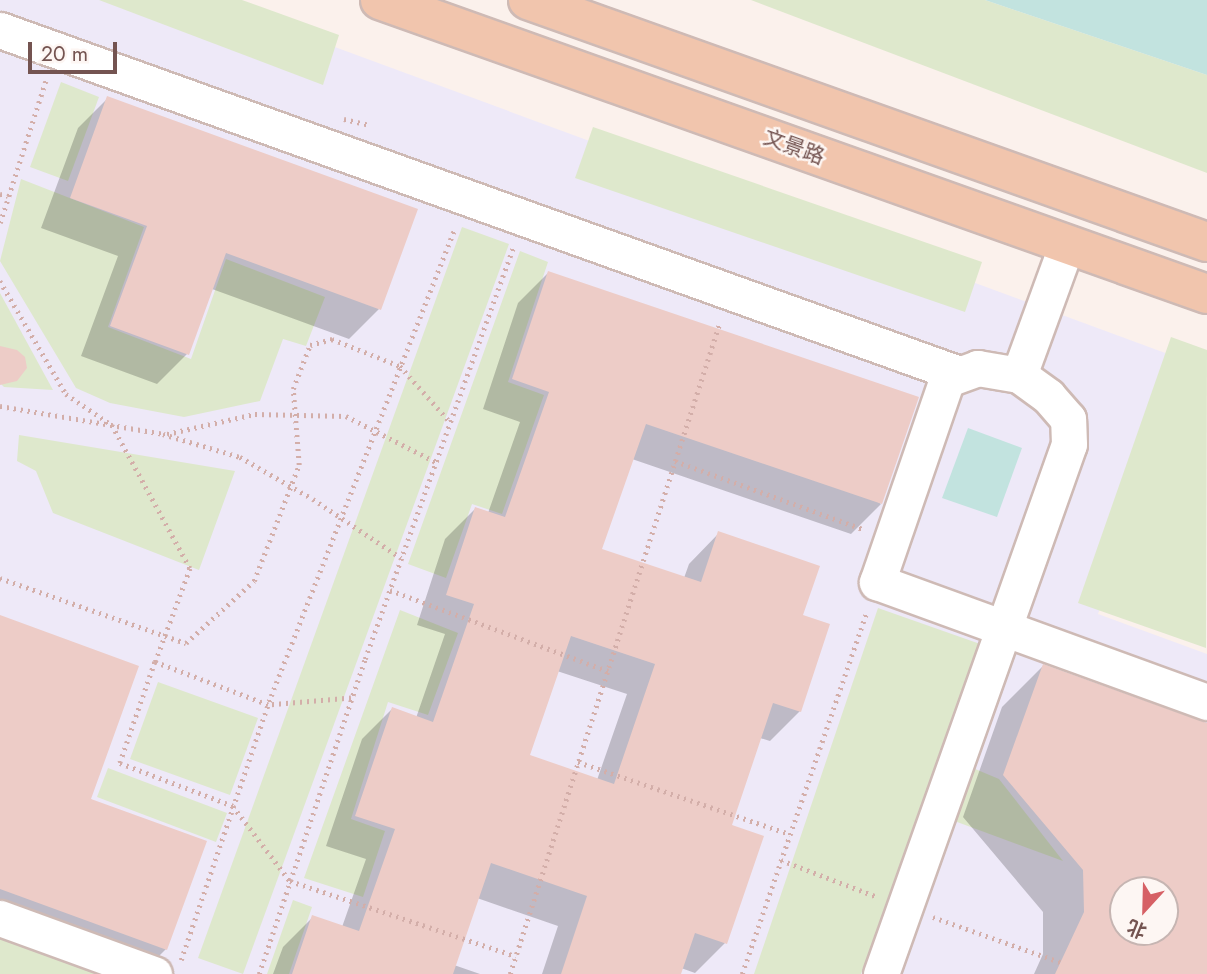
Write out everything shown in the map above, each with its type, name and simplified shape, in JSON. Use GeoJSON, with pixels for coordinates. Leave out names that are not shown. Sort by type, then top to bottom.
{"type":"FeatureCollection","features":[{"type":"Feature","properties":{"kind":"main road","name":"文景路"},"geometry":{"type":"LineString","coordinates":[[380,0],[1207,295]]}},
{"type":"Feature","properties":{"kind":"main road"},"geometry":{"type":"LineString","coordinates":[[528,0],[1207,242]]}},
{"type":"Feature","properties":{"kind":"lane"},"geometry":{"type":"LineString","coordinates":[[0,30],[959,374]]}},
{"type":"Feature","properties":{"kind":"lane"},"geometry":{"type":"LineString","coordinates":[[1019,375],[1066,244]]}},
{"type":"Feature","properties":{"kind":"lane"},"geometry":{"type":"LineString","coordinates":[[881,974],[1003,631],[1069,444],[1068,419],[1048,396],[1019,375],[978,368],[947,379],[877,582],[1003,631],[1207,702]]}},
{"type":"Feature","properties":{"kind":"lane"},"geometry":{"type":"LineString","coordinates":[[0,918],[154,974]]}},
{"type":"Feature","properties":{"kind":"path"},"geometry":{"type":"LineString","coordinates":[[0,223],[55,50]]}},
{"type":"Feature","properties":{"kind":"path"},"geometry":{"type":"LineString","coordinates":[[0,194],[8,196]]}},
{"type":"Feature","properties":{"kind":"path"},"geometry":{"type":"LineString","coordinates":[[176,974],[268,705],[467,198]]}},
{"type":"Feature","properties":{"kind":"path"},"geometry":{"type":"LineString","coordinates":[[259,974],[351,698],[523,218]]}},
{"type":"Feature","properties":{"kind":"path"},"geometry":{"type":"LineString","coordinates":[[0,281],[66,394],[112,425],[191,568],[120,763],[233,806],[290,881],[516,956]]}},
{"type":"Feature","properties":{"kind":"path"},"geometry":{"type":"LineString","coordinates":[[510,974],[730,292]]}},
{"type":"Feature","properties":{"kind":"path"},"geometry":{"type":"LineString","coordinates":[[0,578],[186,643],[254,581],[299,466],[293,389],[310,345],[332,339],[400,366],[450,422]]}},
{"type":"Feature","properties":{"kind":"path"},"geometry":{"type":"LineString","coordinates":[[0,406],[163,434],[240,457],[341,514],[401,558]]}},
{"type":"Feature","properties":{"kind":"path"},"geometry":{"type":"LineString","coordinates":[[163,434],[255,414],[346,416],[436,462]]}},
{"type":"Feature","properties":{"kind":"path"},"geometry":{"type":"LineString","coordinates":[[675,461],[890,539]]}},
{"type":"Feature","properties":{"kind":"path"},"geometry":{"type":"LineString","coordinates":[[742,974],[877,582]]}},
{"type":"Feature","properties":{"kind":"path"},"geometry":{"type":"LineString","coordinates":[[390,590],[608,671]]}},
{"type":"Feature","properties":{"kind":"path"},"geometry":{"type":"LineString","coordinates":[[155,662],[268,705],[351,698]]}},
{"type":"Feature","properties":{"kind":"path"},"geometry":{"type":"LineString","coordinates":[[578,762],[790,834]]}},
{"type":"Feature","properties":{"kind":"path"},"geometry":{"type":"LineString","coordinates":[[781,860],[1060,962]]}},
{"type":"Feature","properties":{"kind":"shaded area"},"geometry":{"type":"Polygon","coordinates":[[[0,0],[207,0],[1187,361],[1098,614],[1207,654],[1207,974],[0,974],[0,0]]]}},
{"type":"Feature","properties":{"kind":"green space"},"geometry":{"type":"Polygon","coordinates":[[[99,0],[242,0],[339,35],[323,85],[99,0]]]}},
{"type":"Feature","properties":{"kind":"green space"},"geometry":{"type":"Polygon","coordinates":[[[751,0],[985,0],[1207,75],[1207,173],[751,0]]]}},
{"type":"Feature","properties":{"kind":"green space"},"geometry":{"type":"Polygon","coordinates":[[[61,82],[99,97],[68,181],[30,167],[61,82]]]}},
{"type":"Feature","properties":{"kind":"green space"},"geometry":{"type":"Polygon","coordinates":[[[593,127],[982,262],[965,312],[575,178],[593,127]]]}},
{"type":"Feature","properties":{"kind":"green space"},"geometry":{"type":"Polygon","coordinates":[[[21,179],[144,227],[108,327],[191,359],[226,259],[325,297],[306,346],[283,339],[260,401],[184,417],[110,403],[76,388],[0,261],[21,179]]]}},
{"type":"Feature","properties":{"kind":"green space"},"geometry":{"type":"Polygon","coordinates":[[[462,227],[509,244],[243,974],[198,958],[462,227]]]}},
{"type":"Feature","properties":{"kind":"green space"},"geometry":{"type":"Polygon","coordinates":[[[520,251],[548,262],[508,382],[544,395],[502,514],[472,504],[446,578],[408,564],[520,251]]]}},
{"type":"Feature","properties":{"kind":"green space"},"geometry":{"type":"Polygon","coordinates":[[[0,293],[53,390],[4,387],[0,383],[0,293]]]}},
{"type":"Feature","properties":{"kind":"green space"},"geometry":{"type":"Polygon","coordinates":[[[1171,337],[1207,350],[1206,648],[1078,603],[1171,337]]]}},
{"type":"Feature","properties":{"kind":"green space"},"geometry":{"type":"Polygon","coordinates":[[[19,435],[235,471],[199,570],[53,513],[36,471],[17,461],[19,435]]]}},
{"type":"Feature","properties":{"kind":"green space"},"geometry":{"type":"Polygon","coordinates":[[[878,608],[983,645],[861,974],[754,974],[878,608]]]}},
{"type":"Feature","properties":{"kind":"green space"},"geometry":{"type":"Polygon","coordinates":[[[400,610],[458,633],[428,715],[388,702],[351,819],[385,831],[363,897],[304,878],[400,610]]]}},
{"type":"Feature","properties":{"kind":"green space"},"geometry":{"type":"Polygon","coordinates":[[[158,682],[258,718],[230,795],[130,759],[158,682]]]}},
{"type":"Feature","properties":{"kind":"green space"},"geometry":{"type":"Polygon","coordinates":[[[968,766],[999,779],[1063,861],[949,819],[968,766]]]}},
{"type":"Feature","properties":{"kind":"green space"},"geometry":{"type":"Polygon","coordinates":[[[108,768],[227,813],[216,842],[97,797],[108,768]]]}},
{"type":"Feature","properties":{"kind":"green space"},"geometry":{"type":"Polygon","coordinates":[[[293,900],[312,907],[289,974],[267,974],[293,900]]]}},
{"type":"Feature","properties":{"kind":"green space"},"geometry":{"type":"Polygon","coordinates":[[[0,932],[116,974],[0,974],[0,932]]]}},
{"type":"Feature","properties":{"kind":"water"},"geometry":{"type":"Polygon","coordinates":[[[985,0],[1207,0],[1207,75],[985,0]]]}},
{"type":"Feature","properties":{"kind":"water"},"geometry":{"type":"Polygon","coordinates":[[[968,428],[1022,448],[997,517],[942,498],[968,428]]]}},
{"type":"Feature","properties":{"kind":"building"},"geometry":{"type":"Polygon","coordinates":[[[107,96],[418,209],[381,310],[226,253],[189,355],[110,326],[147,226],[70,198],[107,96]]]}},
{"type":"Feature","properties":{"kind":"building"},"geometry":{"type":"Polygon","coordinates":[[[548,271],[919,397],[882,504],[646,424],[602,549],[701,582],[718,531],[820,566],[803,615],[830,624],[801,712],[773,703],[732,825],[764,836],[727,944],[695,933],[681,974],[561,974],[587,896],[491,863],[453,974],[292,974],[312,915],[359,931],[395,829],[355,816],[392,707],[433,722],[474,604],[446,595],[475,507],[505,517],[549,392],[512,379],[548,271]],[[571,636],[530,755],[614,784],[655,664],[571,636]]]}},
{"type":"Feature","properties":{"kind":"building"},"geometry":{"type":"Polygon","coordinates":[[[0,346],[17,350],[25,357],[27,368],[17,381],[0,385],[0,346]]]}},
{"type":"Feature","properties":{"kind":"building"},"geometry":{"type":"Polygon","coordinates":[[[0,615],[139,666],[91,799],[207,841],[167,950],[0,889],[0,615]]]}},
{"type":"Feature","properties":{"kind":"building"},"geometry":{"type":"Polygon","coordinates":[[[1043,664],[1207,723],[1207,974],[1055,974],[1084,912],[1083,870],[1003,775],[1043,664]]]}}]}
